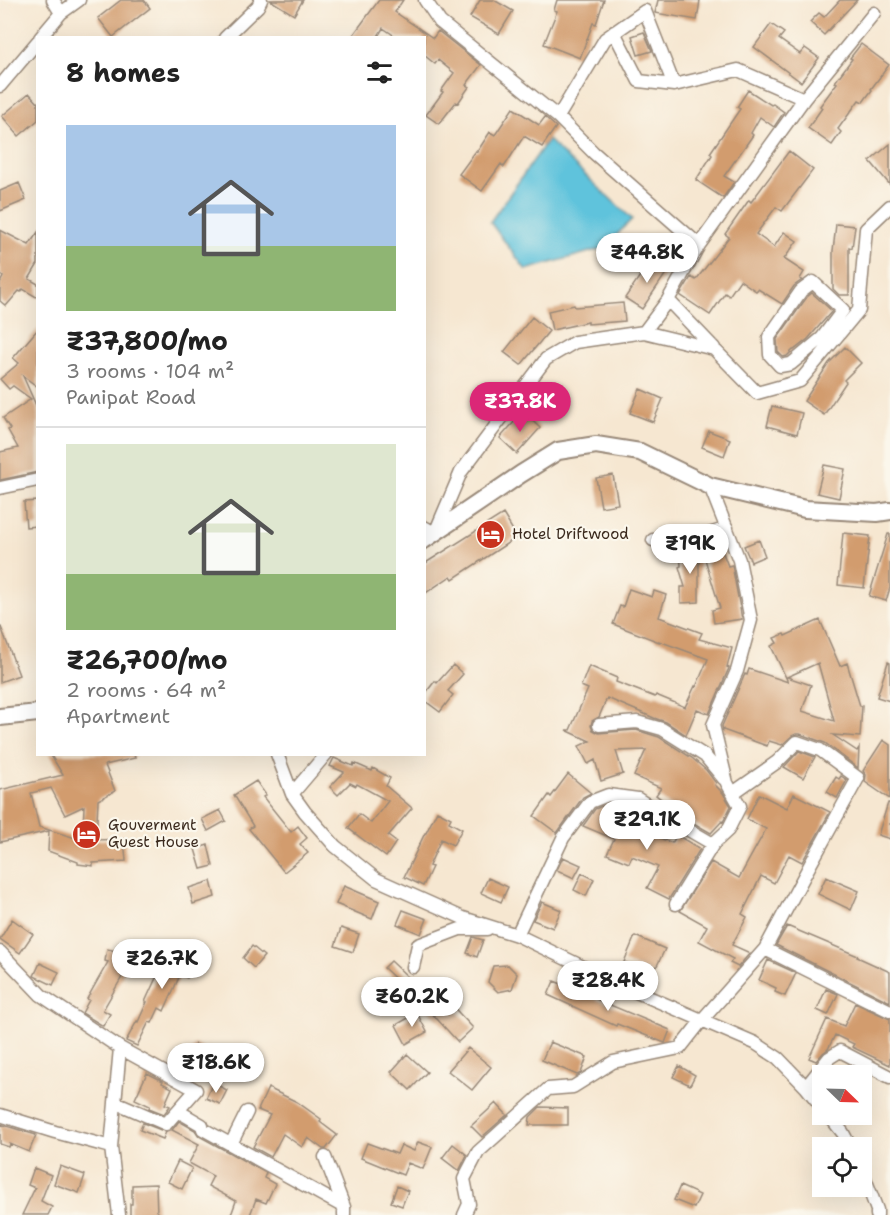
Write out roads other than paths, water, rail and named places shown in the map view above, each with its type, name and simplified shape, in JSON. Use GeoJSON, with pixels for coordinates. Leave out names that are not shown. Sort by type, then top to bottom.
{"type":"FeatureCollection","features":[{"type":"Feature","properties":{"kind":"highway"},"geometry":{"type":"LineString","coordinates":[[428,533],[558,451],[596,445],[640,452],[710,486],[805,509],[877,513],[890,511]]}},
{"type":"Feature","properties":{"kind":"highway"},"geometry":{"type":"LineString","coordinates":[[0,717],[36,713]]}},
{"type":"Feature","properties":{"kind":"street"},"geometry":{"type":"LineString","coordinates":[[53,0],[61,13]]}},
{"type":"Feature","properties":{"kind":"street"},"geometry":{"type":"LineString","coordinates":[[42,36],[61,13],[79,0]]}},
{"type":"Feature","properties":{"kind":"street"},"geometry":{"type":"LineString","coordinates":[[227,36],[258,6],[261,0]]}},
{"type":"Feature","properties":{"kind":"street"},"geometry":{"type":"LineString","coordinates":[[425,0],[440,22],[558,117],[594,153],[699,245]]}},
{"type":"Feature","properties":{"kind":"street"},"geometry":{"type":"LineString","coordinates":[[558,117],[605,39],[643,5],[674,85]]}},
{"type":"Feature","properties":{"kind":"street"},"geometry":{"type":"LineString","coordinates":[[644,332],[668,300],[699,245],[804,99],[874,13]]}},
{"type":"Feature","properties":{"kind":"street"},"geometry":{"type":"LineString","coordinates":[[614,32],[639,81],[674,85],[738,70],[804,99]]}},
{"type":"Feature","properties":{"kind":"street"},"geometry":{"type":"LineString","coordinates":[[0,86],[36,43]]}},
{"type":"Feature","properties":{"kind":"street"},"geometry":{"type":"LineString","coordinates":[[668,300],[757,393],[800,381],[826,342],[843,310],[813,282],[801,291],[769,337],[770,355],[780,366],[791,364],[826,342],[859,310],[866,229],[890,206]]}},
{"type":"Feature","properties":{"kind":"street"},"geometry":{"type":"LineString","coordinates":[[428,533],[461,472],[546,359],[575,342],[644,332],[714,349]]}},
{"type":"Feature","properties":{"kind":"street"},"geometry":{"type":"LineString","coordinates":[[0,488],[36,480]]}},
{"type":"Feature","properties":{"kind":"street"},"geometry":{"type":"LineString","coordinates":[[710,486],[738,560],[751,620],[736,671],[712,725],[730,788]]}},
{"type":"Feature","properties":{"kind":"street"},"geometry":{"type":"LineString","coordinates":[[653,540],[680,544],[727,528]]}},
{"type":"Feature","properties":{"kind":"street"},"geometry":{"type":"LineString","coordinates":[[599,725],[637,722],[662,729],[705,756],[730,788],[740,806],[728,830],[713,844],[676,904]]}},
{"type":"Feature","properties":{"kind":"street"},"geometry":{"type":"LineString","coordinates":[[464,1215],[468,1204],[464,1179],[478,1152],[548,1089],[573,1087],[613,1062],[680,1048],[765,950],[858,778],[820,750],[797,742],[777,762],[730,788]]}},
{"type":"Feature","properties":{"kind":"street"},"geometry":{"type":"LineString","coordinates":[[278,756],[292,794],[305,812],[335,846],[376,879],[463,918],[517,935],[618,984],[754,1043],[778,1058],[812,1094]]}},
{"type":"Feature","properties":{"kind":"street"},"geometry":{"type":"LineString","coordinates":[[292,794],[324,756]]}},
{"type":"Feature","properties":{"kind":"street"},"geometry":{"type":"LineString","coordinates":[[517,935],[563,838],[590,802],[608,795],[638,799],[713,844]]}},
{"type":"Feature","properties":{"kind":"street"},"geometry":{"type":"LineString","coordinates":[[413,967],[418,945],[460,929],[500,930]]}},
{"type":"Feature","properties":{"kind":"street"},"geometry":{"type":"LineString","coordinates":[[765,950],[890,1011]]}},
{"type":"Feature","properties":{"kind":"street"},"geometry":{"type":"LineString","coordinates":[[0,952],[41,995],[120,1048],[196,1090],[166,1124],[115,1102]]}},
{"type":"Feature","properties":{"kind":"street"},"geometry":{"type":"LineString","coordinates":[[119,1215],[111,1147],[120,1048]]}},
{"type":"Feature","properties":{"kind":"street"},"geometry":{"type":"LineString","coordinates":[[806,1087],[829,1058],[840,1051],[890,1077]]}},
{"type":"Feature","properties":{"kind":"street"},"geometry":{"type":"LineString","coordinates":[[178,1111],[202,1125],[203,1129],[344,1211]]}},
{"type":"Feature","properties":{"kind":"street"},"geometry":{"type":"LineString","coordinates":[[231,1144],[247,1112]]}},
{"type":"Feature","properties":{"kind":"street"},"geometry":{"type":"LineString","coordinates":[[0,1115],[111,1147]]}},
{"type":"Feature","properties":{"kind":"street"},"geometry":{"type":"LineString","coordinates":[[325,1157],[344,1211]]}},
{"type":"Feature","properties":{"kind":"street"},"geometry":{"type":"LineString","coordinates":[[872,1197],[877,1215]]}},
{"type":"Feature","properties":{"kind":"water"},"geometry":{"type":"Polygon","coordinates":[[[548,140],[632,219],[604,248],[526,270],[490,222],[548,140]]]}},
{"type":"Feature","properties":{"kind":"place","name":"Hotel Driftwood"},"geometry":{"type":"Point","coordinates":[491,534]}},
{"type":"Feature","properties":{"kind":"place","name":"Gouverment Guest House"},"geometry":{"type":"Point","coordinates":[87,834]}}]}
